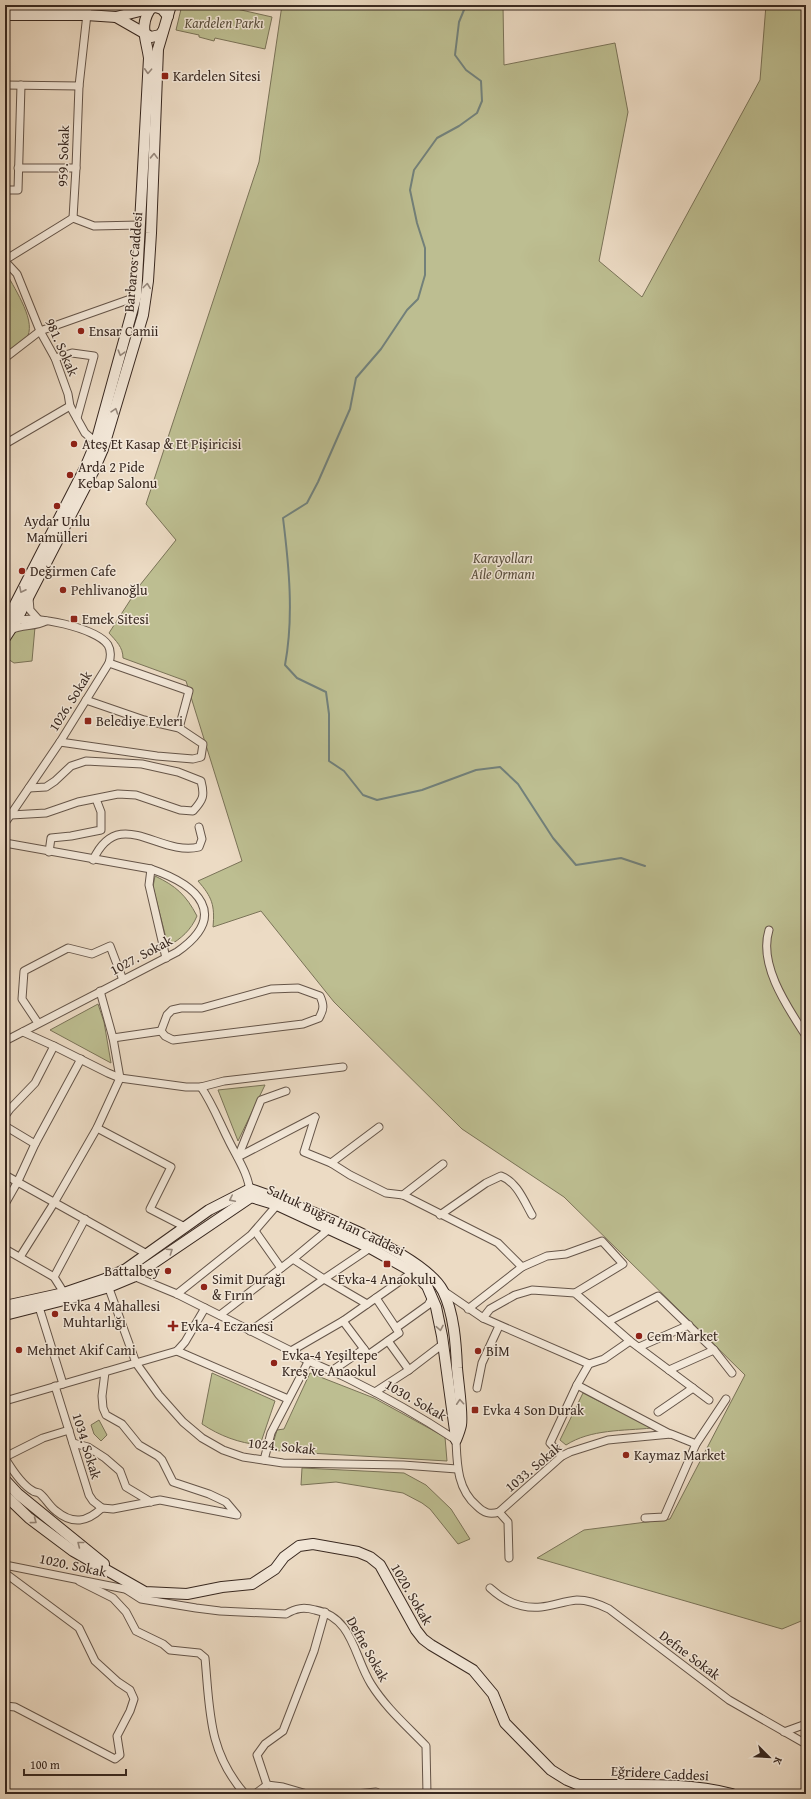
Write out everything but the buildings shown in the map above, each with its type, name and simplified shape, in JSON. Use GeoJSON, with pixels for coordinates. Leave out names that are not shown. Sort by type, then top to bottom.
{"type":"FeatureCollection","features":[{"type":"Feature","properties":{"kind":"street","name":"Barbaros Caddesi"},"geometry":{"type":"LineString","coordinates":[[8,628],[85,468],[99,445],[143,315],[148,281],[151,233],[158,49],[170,5]]}},
{"type":"Feature","properties":{"kind":"street","name":"Barbaros Caddesi"},"geometry":{"type":"LineString","coordinates":[[8,628],[29,595],[93,472],[136,297],[149,58],[143,24],[151,7]]}},
{"type":"Feature","properties":{"kind":"street"},"geometry":{"type":"LineString","coordinates":[[116,17],[151,7],[159,7],[168,16]]}},
{"type":"Feature","properties":{"kind":"street"},"geometry":{"type":"LineString","coordinates":[[5,15],[87,10],[116,17],[144,33],[155,37],[164,31]]}},
{"type":"Feature","properties":{"kind":"street","name":"959. Sokak"},"geometry":{"type":"LineString","coordinates":[[73,218],[79,86],[87,10]]}},
{"type":"Feature","properties":{"kind":"street"},"geometry":{"type":"LineString","coordinates":[[5,85],[79,86]]}},
{"type":"Feature","properties":{"kind":"street"},"geometry":{"type":"LineString","coordinates":[[5,190],[18,190],[21,85]]}},
{"type":"Feature","properties":{"kind":"street"},"geometry":{"type":"LineString","coordinates":[[18,168],[76,168]]}},
{"type":"Feature","properties":{"kind":"street"},"geometry":{"type":"LineString","coordinates":[[5,261],[73,218],[94,226],[140,225]]}},
{"type":"Feature","properties":{"kind":"street","name":"981. Sokak"},"geometry":{"type":"LineString","coordinates":[[5,261],[17,274],[40,331],[55,358],[68,394],[70,406],[85,433],[99,445]]}},
{"type":"Feature","properties":{"kind":"street"},"geometry":{"type":"LineString","coordinates":[[5,358],[40,331],[136,297]]}},
{"type":"Feature","properties":{"kind":"street"},"geometry":{"type":"LineString","coordinates":[[55,358],[72,354],[94,356],[77,418]]}},
{"type":"Feature","properties":{"kind":"street"},"geometry":{"type":"LineString","coordinates":[[5,444],[70,406]]}},
{"type":"Feature","properties":{"kind":"street"},"geometry":{"type":"LineString","coordinates":[[29,595],[30,610],[38,619]]}},
{"type":"Feature","properties":{"kind":"street","name":"1026. Sokak"},"geometry":{"type":"LineString","coordinates":[[5,823],[60,742],[109,663],[110,651],[107,644],[98,637],[63,623],[38,619],[21,619],[8,628]]}},
{"type":"Feature","properties":{"kind":"street","name":"1026. Sokak"},"geometry":{"type":"LineString","coordinates":[[8,628],[41,624],[46,621]]}},
{"type":"Feature","properties":{"kind":"street"},"geometry":{"type":"LineString","coordinates":[[109,663],[189,691],[179,728]]}},
{"type":"Feature","properties":{"kind":"street"},"geometry":{"type":"LineString","coordinates":[[60,742],[157,756],[192,759],[201,757],[203,744],[179,728],[144,720],[86,700]]}},
{"type":"Feature","properties":{"kind":"street"},"geometry":{"type":"LineString","coordinates":[[11,815],[46,813],[78,802],[96,800],[118,794],[136,795],[180,810],[193,811],[200,803],[204,792],[201,781],[178,772],[142,764],[86,761],[71,766],[46,787],[29,788]]}},
{"type":"Feature","properties":{"kind":"street"},"geometry":{"type":"LineString","coordinates":[[49,852],[51,838],[101,830],[101,812],[96,800]]}},
{"type":"Feature","properties":{"kind":"street"},"geometry":{"type":"LineString","coordinates":[[93,860],[99,847],[115,835],[126,833],[138,835],[175,848],[190,849],[199,847],[202,839],[200,827]]}},
{"type":"Feature","properties":{"kind":"street","name":"1027. Sokak"},"geometry":{"type":"LineString","coordinates":[[5,843],[93,860],[151,869],[168,875],[194,892],[200,898],[204,913],[204,920],[197,934],[186,945],[166,958],[5,1041]]}},
{"type":"Feature","properties":{"kind":"street"},"geometry":{"type":"LineString","coordinates":[[151,869],[149,886],[166,958]]}},
{"type":"Feature","properties":{"kind":"street"},"geometry":{"type":"LineString","coordinates":[[769,930],[767,949],[775,984],[806,1036]]}},
{"type":"Feature","properties":{"kind":"street"},"geometry":{"type":"LineString","coordinates":[[38,1023],[22,999],[24,971],[68,948],[92,954],[110,946],[123,980]]}},
{"type":"Feature","properties":{"kind":"street"},"geometry":{"type":"LineString","coordinates":[[298,988],[320,996],[323,1002],[323,1010],[319,1018],[303,1024],[173,1040],[165,1036],[161,1031],[167,1015],[172,1010],[181,1008],[202,1008],[270,989],[298,988]]}},
{"type":"Feature","properties":{"kind":"street"},"geometry":{"type":"LineString","coordinates":[[20,1258],[54,1203],[97,1128],[120,1078],[113,1038],[100,992]]}},
{"type":"Feature","properties":{"kind":"street"},"geometry":{"type":"LineString","coordinates":[[113,1038],[161,1031]]}},
{"type":"Feature","properties":{"kind":"street"},"geometry":{"type":"LineString","coordinates":[[23,1032],[120,1078],[186,1087],[201,1087],[224,1081],[343,1067]]}},
{"type":"Feature","properties":{"kind":"street"},"geometry":{"type":"LineString","coordinates":[[5,1116],[35,1083],[54,1046]]}},
{"type":"Feature","properties":{"kind":"street"},"geometry":{"type":"LineString","coordinates":[[5,1204],[18,1181],[35,1144],[81,1060]]}},
{"type":"Feature","properties":{"kind":"street"},"geometry":{"type":"LineString","coordinates":[[201,1087],[210,1100],[228,1140],[238,1157],[250,1193]]}},
{"type":"Feature","properties":{"kind":"street"},"geometry":{"type":"LineString","coordinates":[[238,1157],[261,1100],[286,1091]]}},
{"type":"Feature","properties":{"kind":"street"},"geometry":{"type":"LineString","coordinates":[[238,1157],[315,1117],[304,1152],[331,1163],[350,1175],[386,1193],[403,1195],[498,1243],[522,1267]]}},
{"type":"Feature","properties":{"kind":"street"},"geometry":{"type":"LineString","coordinates":[[5,1126],[35,1144]]}},
{"type":"Feature","properties":{"kind":"street"},"geometry":{"type":"LineString","coordinates":[[331,1163],[379,1127]]}},
{"type":"Feature","properties":{"kind":"street"},"geometry":{"type":"LineString","coordinates":[[97,1128],[171,1167],[150,1209],[185,1227]]}},
{"type":"Feature","properties":{"kind":"street"},"geometry":{"type":"LineString","coordinates":[[403,1195],[443,1164]]}},
{"type":"Feature","properties":{"kind":"street"},"geometry":{"type":"LineString","coordinates":[[5,1175],[147,1254]]}},
{"type":"Feature","properties":{"kind":"street"},"geometry":{"type":"LineString","coordinates":[[440,1215],[486,1183],[501,1176],[507,1178],[513,1184],[532,1214]]}},
{"type":"Feature","properties":{"kind":"street","name":"Saltuk Buğra Han Caddesi"},"geometry":{"type":"LineString","coordinates":[[250,1193],[370,1248],[413,1272],[426,1286],[436,1307],[443,1344],[456,1440]]}},
{"type":"Feature","properties":{"kind":"street","name":"Saltuk Buğra Han Caddesi"},"geometry":{"type":"LineString","coordinates":[[5,1315],[39,1307],[66,1296],[107,1283],[129,1273],[250,1193]]}},
{"type":"Feature","properties":{"kind":"street","name":"Saltuk Buğra Han Caddesi"},"geometry":{"type":"LineString","coordinates":[[129,1273],[147,1254],[209,1210],[250,1193],[296,1205],[372,1240],[421,1267],[443,1291],[448,1304],[457,1364],[461,1425],[456,1440]]}},
{"type":"Feature","properties":{"kind":"street"},"geometry":{"type":"LineString","coordinates":[[177,1294],[255,1231],[277,1205]]}},
{"type":"Feature","properties":{"kind":"street"},"geometry":{"type":"LineString","coordinates":[[54,1277],[85,1219]]}},
{"type":"Feature","properties":{"kind":"street"},"geometry":{"type":"LineString","coordinates":[[220,1315],[293,1259],[329,1229]]}},
{"type":"Feature","properties":{"kind":"street"},"geometry":{"type":"LineString","coordinates":[[255,1231],[281,1268]]}},
{"type":"Feature","properties":{"kind":"street"},"geometry":{"type":"LineString","coordinates":[[468,1309],[522,1267],[547,1256],[566,1254],[602,1241],[623,1264],[575,1293]]}},
{"type":"Feature","properties":{"kind":"street"},"geometry":{"type":"LineString","coordinates":[[250,1331],[370,1248]]}},
{"type":"Feature","properties":{"kind":"street"},"geometry":{"type":"LineString","coordinates":[[5,1249],[54,1277],[66,1296]]}},
{"type":"Feature","properties":{"kind":"street"},"geometry":{"type":"LineString","coordinates":[[293,1259],[367,1304]]}},
{"type":"Feature","properties":{"kind":"street"},"geometry":{"type":"LineString","coordinates":[[291,1351],[343,1321],[413,1272]]}},
{"type":"Feature","properties":{"kind":"street","name":"1030. Sokak"},"geometry":{"type":"LineString","coordinates":[[129,1273],[206,1308],[291,1351],[308,1362],[332,1370],[409,1409],[456,1440]]}},
{"type":"Feature","properties":{"kind":"street","name":"1024. Sokak"},"geometry":{"type":"LineString","coordinates":[[107,1283],[136,1363],[158,1395],[183,1422],[202,1438],[222,1450],[283,1463],[403,1465],[457,1469]]}},
{"type":"Feature","properties":{"kind":"street"},"geometry":{"type":"LineString","coordinates":[[426,1286],[443,1291],[468,1309],[499,1326],[589,1364],[604,1359],[630,1342]]}},
{"type":"Feature","properties":{"kind":"street"},"geometry":{"type":"LineString","coordinates":[[483,1318],[490,1309],[514,1294],[532,1290],[575,1293],[610,1321],[630,1342],[639,1347],[709,1400]]}},
{"type":"Feature","properties":{"kind":"street","name":"Saltuk Buğra Han Caddesi"},"geometry":{"type":"LineString","coordinates":[[5,1306],[66,1296]]}},
{"type":"Feature","properties":{"kind":"street"},"geometry":{"type":"LineString","coordinates":[[610,1321],[658,1296],[714,1350],[732,1373]]}},
{"type":"Feature","properties":{"kind":"street"},"geometry":{"type":"LineString","coordinates":[[343,1321],[368,1355],[399,1333],[376,1298]]}},
{"type":"Feature","properties":{"kind":"street"},"geometry":{"type":"LineString","coordinates":[[396,1328],[428,1305],[432,1298]]}},
{"type":"Feature","properties":{"kind":"street"},"geometry":{"type":"LineString","coordinates":[[39,1307],[63,1384]]}},
{"type":"Feature","properties":{"kind":"street"},"geometry":{"type":"LineString","coordinates":[[5,1401],[177,1351],[185,1342],[206,1308]]}},
{"type":"Feature","properties":{"kind":"street"},"geometry":{"type":"LineString","coordinates":[[639,1347],[689,1325]]}},
{"type":"Feature","properties":{"kind":"street"},"geometry":{"type":"LineString","coordinates":[[477,1388],[482,1363],[499,1326]]}},
{"type":"Feature","properties":{"kind":"street"},"geometry":{"type":"LineString","coordinates":[[388,1341],[409,1370]]}},
{"type":"Feature","properties":{"kind":"street"},"geometry":{"type":"LineString","coordinates":[[375,1392],[409,1370],[443,1344]]}},
{"type":"Feature","properties":{"kind":"street"},"geometry":{"type":"LineString","coordinates":[[332,1370],[364,1349]]}},
{"type":"Feature","properties":{"kind":"street"},"geometry":{"type":"LineString","coordinates":[[669,1370],[714,1350]]}},
{"type":"Feature","properties":{"kind":"street"},"geometry":{"type":"LineString","coordinates":[[177,1351],[288,1399]]}},
{"type":"Feature","properties":{"kind":"street"},"geometry":{"type":"LineString","coordinates":[[264,1460],[271,1433],[308,1362]]}},
{"type":"Feature","properties":{"kind":"street"},"geometry":{"type":"LineString","coordinates":[[562,1456],[550,1443],[577,1385],[589,1364]]}},
{"type":"Feature","properties":{"kind":"street"},"geometry":{"type":"LineString","coordinates":[[69,1430],[43,1438],[5,1457],[14,1473],[32,1491],[39,1493],[56,1511],[68,1518],[81,1521],[94,1516],[102,1508],[112,1509],[160,1500],[237,1515],[226,1502],[209,1494],[173,1482],[162,1460],[158,1456],[139,1445],[122,1424],[106,1415],[103,1408],[102,1396],[105,1372]]}},
{"type":"Feature","properties":{"kind":"street"},"geometry":{"type":"LineString","coordinates":[[577,1385],[671,1434]]}},
{"type":"Feature","properties":{"kind":"street","name":"1034. Sokak"},"geometry":{"type":"LineString","coordinates":[[56,1386],[89,1495],[93,1501],[102,1508]]}},
{"type":"Feature","properties":{"kind":"street"},"geometry":{"type":"LineString","coordinates":[[658,1412],[693,1388]]}},
{"type":"Feature","properties":{"kind":"street"},"geometry":{"type":"LineString","coordinates":[[645,1518],[664,1517],[696,1444],[726,1399]]}},
{"type":"Feature","properties":{"kind":"street","name":"1033. Sokak"},"geometry":{"type":"LineString","coordinates":[[499,1512],[562,1456],[570,1452],[608,1440],[671,1434],[696,1444]]}},
{"type":"Feature","properties":{"kind":"street"},"geometry":{"type":"LineString","coordinates":[[456,1440],[457,1469],[464,1489],[470,1500],[483,1512],[492,1514],[499,1512],[508,1522],[509,1558]]}},
{"type":"Feature","properties":{"kind":"street"},"geometry":{"type":"LineString","coordinates":[[73,1443],[88,1447],[105,1458],[120,1471],[126,1486],[151,1502]]}},
{"type":"Feature","properties":{"kind":"street"},"geometry":{"type":"LineString","coordinates":[[5,1480],[18,1494],[121,1578]]}},
{"type":"Feature","properties":{"kind":"street"},"geometry":{"type":"LineString","coordinates":[[5,1496],[29,1518],[73,1551],[145,1592]]}},
{"type":"Feature","properties":{"kind":"street","name":"1020. Sokak"},"geometry":{"type":"LineString","coordinates":[[5,1565],[127,1590],[187,1594],[222,1587],[252,1584],[275,1569],[284,1556],[299,1546],[319,1545],[358,1552],[370,1557],[380,1565],[416,1630],[423,1639],[473,1670],[493,1694],[505,1723],[548,1766],[567,1780],[580,1785],[586,1785]]}},
{"type":"Feature","properties":{"kind":"street"},"geometry":{"type":"LineString","coordinates":[[5,1573],[79,1628],[95,1661],[118,1682],[130,1690],[134,1699],[130,1711],[117,1736],[120,1755],[115,1759],[15,1707],[5,1706]]}},
{"type":"Feature","properties":{"kind":"street"},"geometry":{"type":"LineString","coordinates":[[79,1581],[113,1598],[126,1612],[136,1631],[163,1644],[170,1650],[199,1653],[205,1658],[211,1723],[217,1750],[245,1794]]}},
{"type":"Feature","properties":{"kind":"street","name":"Defne Sokak"},"geometry":{"type":"LineString","coordinates":[[490,1588],[507,1601],[529,1607],[541,1607],[576,1600],[596,1603],[610,1609],[729,1700],[806,1744]]}},
{"type":"Feature","properties":{"kind":"street","name":"Defne Sokak"},"geometry":{"type":"LineString","coordinates":[[127,1590],[141,1599],[220,1611],[286,1614],[294,1609],[305,1608],[325,1612],[337,1619],[346,1629],[371,1684],[385,1703],[426,1746],[427,1794]]}},
{"type":"Feature","properties":{"kind":"street"},"geometry":{"type":"LineString","coordinates":[[267,1785],[257,1755],[265,1744],[283,1731],[314,1651],[325,1612]]}},
{"type":"Feature","properties":{"kind":"street"},"geometry":{"type":"LineString","coordinates":[[784,1732],[806,1724]]}},
{"type":"Feature","properties":{"kind":"street"},"geometry":{"type":"LineString","coordinates":[[255,1794],[267,1785],[283,1787],[307,1794]]}},
{"type":"Feature","properties":{"kind":"street","name":"Eğridere Caddesi"},"geometry":{"type":"LineString","coordinates":[[586,1785],[629,1785],[732,1794]]}},
{"type":"Feature","properties":{"kind":"street"},"geometry":{"type":"LineString","coordinates":[[356,1794],[376,1792],[380,1794]]}},
{"type":"Feature","properties":{"kind":"green space","name":"Kardelen Parkı"},"geometry":{"type":"Polygon","coordinates":[[[182,5],[219,5],[272,17],[265,49],[215,38],[214,41],[199,37],[199,35],[176,30],[182,5]]]}},
{"type":"Feature","properties":{"kind":"green space","name":"Karayolları Aile Ormanı"},"geometry":{"type":"Polygon","coordinates":[[[282,5],[503,5],[504,65],[615,43],[628,112],[599,261],[642,297],[760,80],[766,5],[806,5],[806,1619],[782,1629],[537,1558],[584,1530],[670,1519],[745,1375],[564,1197],[462,1129],[334,1002],[261,911],[213,927],[212,902],[207,892],[198,881],[242,861],[186,681],[123,658],[120,647],[109,633],[140,585],[176,540],[146,504],[259,162],[282,5]]]}},
{"type":"Feature","properties":{"kind":"green space"},"geometry":{"type":"Polygon","coordinates":[[[5,272],[24,306],[29,324],[29,332],[24,341],[5,353],[5,272]]]}},
{"type":"Feature","properties":{"kind":"green space"},"geometry":{"type":"Polygon","coordinates":[[[35,627],[32,661],[14,663],[5,657],[5,641],[14,629],[35,627]]]}},
{"type":"Feature","properties":{"kind":"green space"},"geometry":{"type":"Polygon","coordinates":[[[155,876],[180,892],[189,902],[197,916],[192,926],[185,934],[168,946],[153,887],[155,876]]]}},
{"type":"Feature","properties":{"kind":"green space"},"geometry":{"type":"Polygon","coordinates":[[[98,1004],[104,1022],[111,1063],[50,1030],[98,1004]]]}},
{"type":"Feature","properties":{"kind":"green space"},"geometry":{"type":"Polygon","coordinates":[[[265,1085],[238,1141],[218,1090],[265,1085]]]}},
{"type":"Feature","properties":{"kind":"green space"},"geometry":{"type":"Polygon","coordinates":[[[212,1373],[275,1401],[260,1445],[245,1443],[230,1438],[202,1424],[212,1373]]]}},
{"type":"Feature","properties":{"kind":"green space"},"geometry":{"type":"Polygon","coordinates":[[[310,1373],[374,1398],[445,1437],[447,1461],[271,1450],[277,1430],[284,1429],[310,1373]]]}},
{"type":"Feature","properties":{"kind":"green space"},"geometry":{"type":"Polygon","coordinates":[[[583,1393],[652,1428],[597,1433],[566,1445],[560,1440],[583,1393]]]}},
{"type":"Feature","properties":{"kind":"green space"},"geometry":{"type":"Polygon","coordinates":[[[99,1420],[107,1435],[101,1441],[94,1434],[91,1425],[99,1420]]]}},
{"type":"Feature","properties":{"kind":"green space"},"geometry":{"type":"Polygon","coordinates":[[[302,1468],[404,1473],[426,1485],[451,1509],[470,1539],[458,1544],[430,1509],[403,1493],[336,1482],[301,1485],[302,1468]]]}},
{"type":"Feature","properties":{"kind":"waterway"},"geometry":{"type":"LineString","coordinates":[[466,5],[459,22],[455,55],[466,70],[481,81],[482,101],[477,113],[459,126],[437,138],[414,170],[410,190],[417,223],[425,248],[425,275],[418,299],[407,310],[381,349],[356,378],[350,409],[318,482],[307,503],[283,518],[290,592],[288,647],[285,665],[297,678],[326,692],[329,714],[329,761],[344,771],[363,795],[377,800],[422,790],[476,770],[500,767],[518,784],[553,838],[576,865],[621,858],[645,866]]}},
{"type":"Feature","properties":{"kind":"place","name":"Kardelen Sitesi"},"geometry":{"type":"Point","coordinates":[165,76]}},
{"type":"Feature","properties":{"kind":"place","name":"Ensar Camii"},"geometry":{"type":"Point","coordinates":[81,331]}},
{"type":"Feature","properties":{"kind":"place","name":"Ateş Et Kasap & Et Pişiricisi"},"geometry":{"type":"Point","coordinates":[74,444]}},
{"type":"Feature","properties":{"kind":"place","name":"Arda 2 Pide Kebap Salonu"},"geometry":{"type":"Point","coordinates":[70,475]}},
{"type":"Feature","properties":{"kind":"place","name":"Aydar Unlu Mamülleri"},"geometry":{"type":"Point","coordinates":[57,506]}},
{"type":"Feature","properties":{"kind":"place","name":"Değirmen Cafe"},"geometry":{"type":"Point","coordinates":[22,571]}},
{"type":"Feature","properties":{"kind":"place","name":"Pehlivanoğlu"},"geometry":{"type":"Point","coordinates":[63,590]}},
{"type":"Feature","properties":{"kind":"place","name":"Emek Sitesi"},"geometry":{"type":"Point","coordinates":[74,619]}},
{"type":"Feature","properties":{"kind":"place","name":"Belediye Evleri"},"geometry":{"type":"Point","coordinates":[88,721]}},
{"type":"Feature","properties":{"kind":"place","name":"Evka-4 Anaokulu"},"geometry":{"type":"Point","coordinates":[387,1264]}},
{"type":"Feature","properties":{"kind":"place","name":"Battalbey"},"geometry":{"type":"Point","coordinates":[168,1271]}},
{"type":"Feature","properties":{"kind":"place","name":"Simit Durağı & Fırın"},"geometry":{"type":"Point","coordinates":[204,1287]}},
{"type":"Feature","properties":{"kind":"place","name":"Evka 4 Mahallesi Muhtarlığı"},"geometry":{"type":"Point","coordinates":[55,1314]}},
{"type":"Feature","properties":{"kind":"place","name":"Evka-4 Eczanesi"},"geometry":{"type":"Point","coordinates":[173,1326]}},
{"type":"Feature","properties":{"kind":"place","name":"Cem Market"},"geometry":{"type":"Point","coordinates":[639,1336]}},
{"type":"Feature","properties":{"kind":"place","name":"Mehmet Akif Cami"},"geometry":{"type":"Point","coordinates":[19,1350]}},
{"type":"Feature","properties":{"kind":"place","name":"BİM"},"geometry":{"type":"Point","coordinates":[478,1351]}},
{"type":"Feature","properties":{"kind":"place","name":"Evka-4 Yeşiltepe Kreş ve Anaokul"},"geometry":{"type":"Point","coordinates":[274,1363]}},
{"type":"Feature","properties":{"kind":"place","name":"Evka 4 Son Durak"},"geometry":{"type":"Point","coordinates":[475,1410]}},
{"type":"Feature","properties":{"kind":"place","name":"Kaymaz Market"},"geometry":{"type":"Point","coordinates":[626,1455]}}]}
